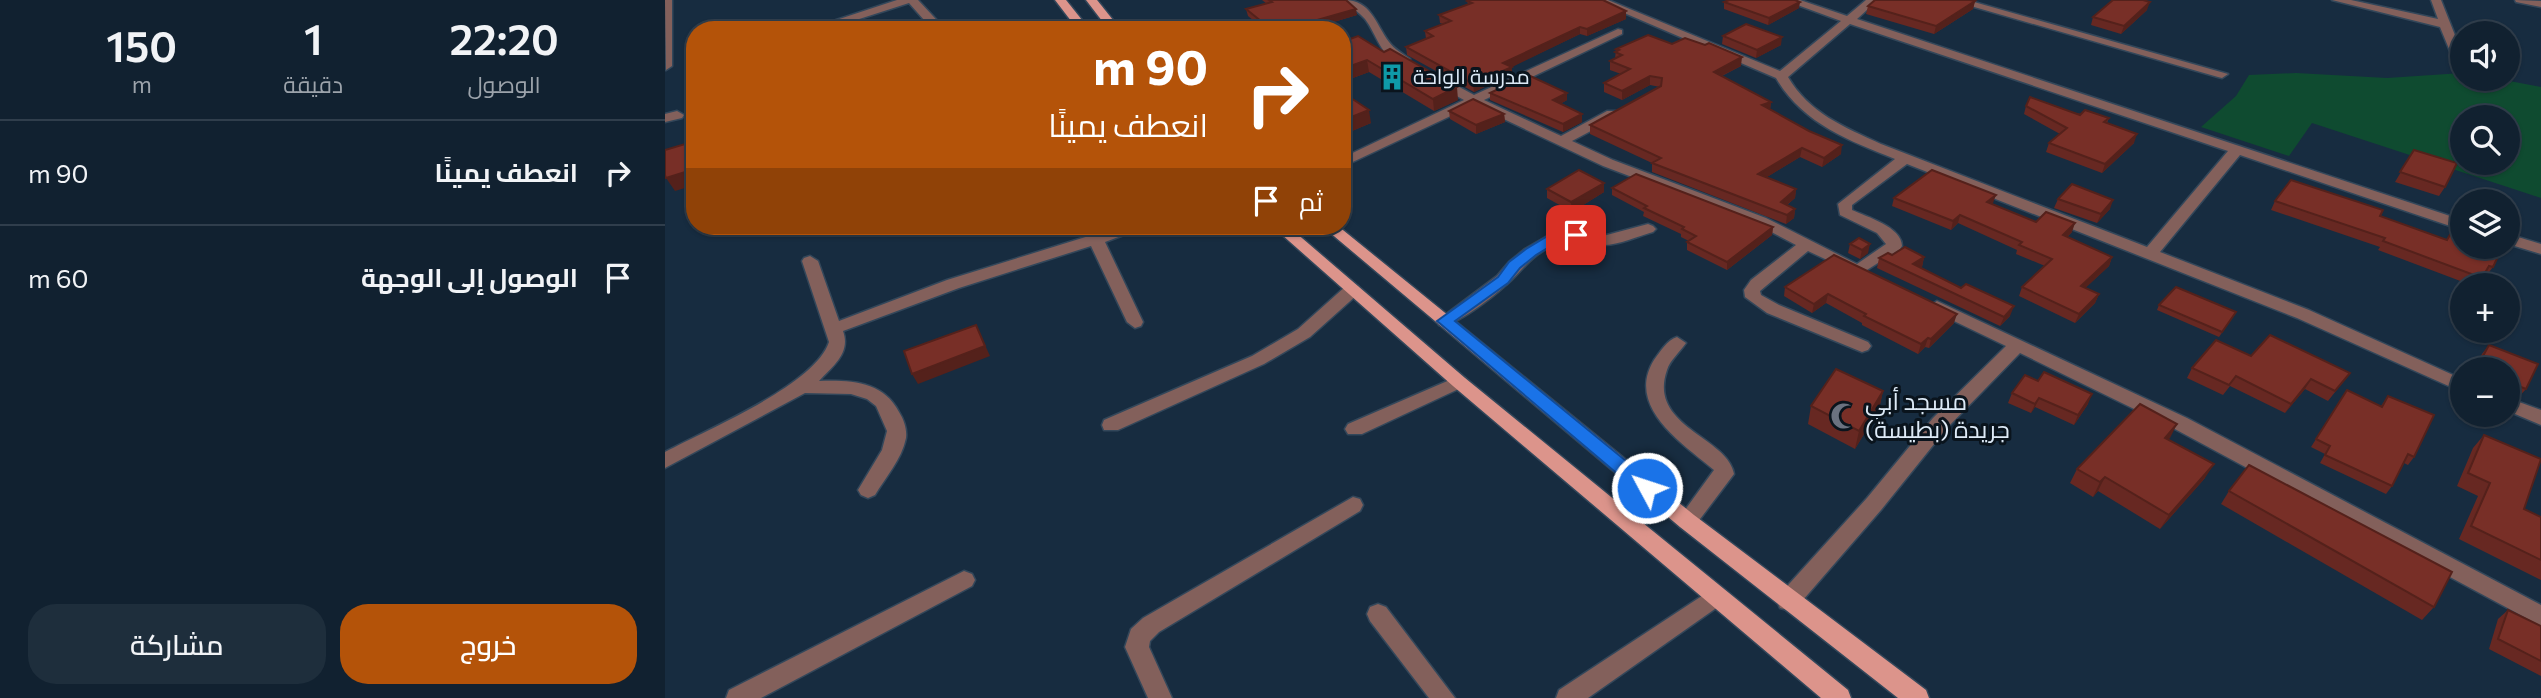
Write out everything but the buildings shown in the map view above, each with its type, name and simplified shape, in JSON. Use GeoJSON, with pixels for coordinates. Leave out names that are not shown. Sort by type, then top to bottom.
{"type":"FeatureCollection","features":[{"type":"Feature","properties":{"kind":"main road"},"geometry":{"type":"LineString","coordinates":[[1060,0],[1076,21]]}},
{"type":"Feature","properties":{"kind":"main road"},"geometry":{"type":"LineString","coordinates":[[1091,0],[1108,21]]}},
{"type":"Feature","properties":{"kind":"main road"},"geometry":{"type":"LineString","coordinates":[[1289,235],[1714,597],[1839,698]]}},
{"type":"Feature","properties":{"kind":"main road"},"geometry":{"type":"LineString","coordinates":[[1340,235],[1687,521],[1917,698]]}},
{"type":"Feature","properties":{"kind":"street"},"geometry":{"type":"LineString","coordinates":[[666,66],[667,0]]}},
{"type":"Feature","properties":{"kind":"street"},"geometry":{"type":"LineString","coordinates":[[841,21],[910,0],[931,21]]}},
{"type":"Feature","properties":{"kind":"street"},"geometry":{"type":"LineString","coordinates":[[1349,0],[1370,17],[1377,34],[1394,54],[1473,100],[1608,163],[1761,221],[1866,273],[1894,246],[1894,240],[1882,230],[1845,212],[1845,204],[1905,159]]}},
{"type":"Feature","properties":{"kind":"street"},"geometry":{"type":"LineString","coordinates":[[1599,0],[1781,76],[1800,106],[1819,119],[1905,159],[2303,314],[2450,381]]}},
{"type":"Feature","properties":{"kind":"street"},"geometry":{"type":"LineString","coordinates":[[1789,0],[2450,221]]}},
{"type":"Feature","properties":{"kind":"street"},"geometry":{"type":"LineString","coordinates":[[1781,76],[1873,0]]}},
{"type":"Feature","properties":{"kind":"street"},"geometry":{"type":"LineString","coordinates":[[1955,0],[2222,74]]}},
{"type":"Feature","properties":{"kind":"street"},"geometry":{"type":"LineString","coordinates":[[2337,0],[2447,25]]}},
{"type":"Feature","properties":{"kind":"street"},"geometry":{"type":"LineString","coordinates":[[2436,0],[2450,34]]}},
{"type":"Feature","properties":{"kind":"street"},"geometry":{"type":"LineString","coordinates":[[2520,0],[2541,4]]}},
{"type":"Feature","properties":{"kind":"street"},"geometry":{"type":"LineString","coordinates":[[1351,159],[1618,32]]}},
{"type":"Feature","properties":{"kind":"street"},"geometry":{"type":"LineString","coordinates":[[1562,141],[1620,110]]}},
{"type":"Feature","properties":{"kind":"street"},"geometry":{"type":"LineString","coordinates":[[2150,254],[2236,151]]}},
{"type":"Feature","properties":{"kind":"street"},"geometry":{"type":"LineString","coordinates":[[1445,321],[1503,280],[1514,265],[1531,252],[1556,237],[1567,234],[1603,241],[1648,229]]}},
{"type":"Feature","properties":{"kind":"street"},"geometry":{"type":"LineString","coordinates":[[833,329],[953,284],[1110,235]]}},
{"type":"Feature","properties":{"kind":"street"},"geometry":{"type":"LineString","coordinates":[[1096,240],[1135,322]]}},
{"type":"Feature","properties":{"kind":"street"},"geometry":{"type":"LineString","coordinates":[[2520,243],[2541,249]]}},
{"type":"Feature","properties":{"kind":"street"},"geometry":{"type":"LineString","coordinates":[[1807,244],[1756,284],[1752,290],[1753,297],[1773,309],[1862,346]]}},
{"type":"Feature","properties":{"kind":"street"},"geometry":{"type":"LineString","coordinates":[[665,461],[802,387],[834,354],[838,342],[810,261]]}},
{"type":"Feature","properties":{"kind":"street"},"geometry":{"type":"LineString","coordinates":[[1111,425],[1258,360],[1304,333],[1352,290]]}},
{"type":"Feature","properties":{"kind":"street"},"geometry":{"type":"LineString","coordinates":[[1920,299],[2180,423],[2541,616]]}},
{"type":"Feature","properties":{"kind":"street"},"geometry":{"type":"LineString","coordinates":[[1677,343],[1658,370],[1654,390],[1664,413],[1687,437],[1723,467],[1724,474],[1687,521]]}},
{"type":"Feature","properties":{"kind":"street"},"geometry":{"type":"LineString","coordinates":[[1788,601],[1874,504],[1940,423],[2018,344]]}},
{"type":"Feature","properties":{"kind":"street"},"geometry":{"type":"LineString","coordinates":[[1355,429],[1459,382]]}},
{"type":"Feature","properties":{"kind":"street"},"geometry":{"type":"LineString","coordinates":[[802,387],[855,388],[871,392],[884,400],[896,425],[896,440],[868,490]]}},
{"type":"Feature","properties":{"kind":"street"},"geometry":{"type":"LineString","coordinates":[[2520,409],[2541,418]]}},
{"type":"Feature","properties":{"kind":"street"},"geometry":{"type":"LineString","coordinates":[[1160,698],[1137,647],[1139,636],[1151,625],[1353,505]]}},
{"type":"Feature","properties":{"kind":"street"},"geometry":{"type":"LineString","coordinates":[[738,698],[964,580]]}},
{"type":"Feature","properties":{"kind":"street"},"geometry":{"type":"LineString","coordinates":[[1567,698],[1714,597]]}},
{"type":"Feature","properties":{"kind":"street"},"geometry":{"type":"LineString","coordinates":[[1378,614],[1443,698]]}},
{"type":"Feature","properties":{"kind":"green space"},"geometry":{"type":"Polygon","coordinates":[[[2296,73],[2387,78],[2450,74],[2450,91],[2520,91],[2520,83],[2541,87],[2541,198],[2471,175],[2520,175],[2520,105],[2450,105],[2450,168],[2312,123],[2289,156],[2201,127],[2236,96],[2249,75],[2296,73]]]}},
{"type":"Feature","properties":{"kind":"place","name":"مدرسة الواحة"},"geometry":{"type":"Point","coordinates":[1392,77]}},
{"type":"Feature","properties":{"kind":"place","name":"مسجد أبي جريدة (بطيسة)"},"geometry":{"type":"Point","coordinates":[1844,416]}},
{"type":"Feature","properties":{"kind":"route"},"geometry":{"type":"LineString","coordinates":[[1576,235],[1556,237],[1531,252],[1514,265],[1503,280],[1445,321],[1647,488]]}}]}
